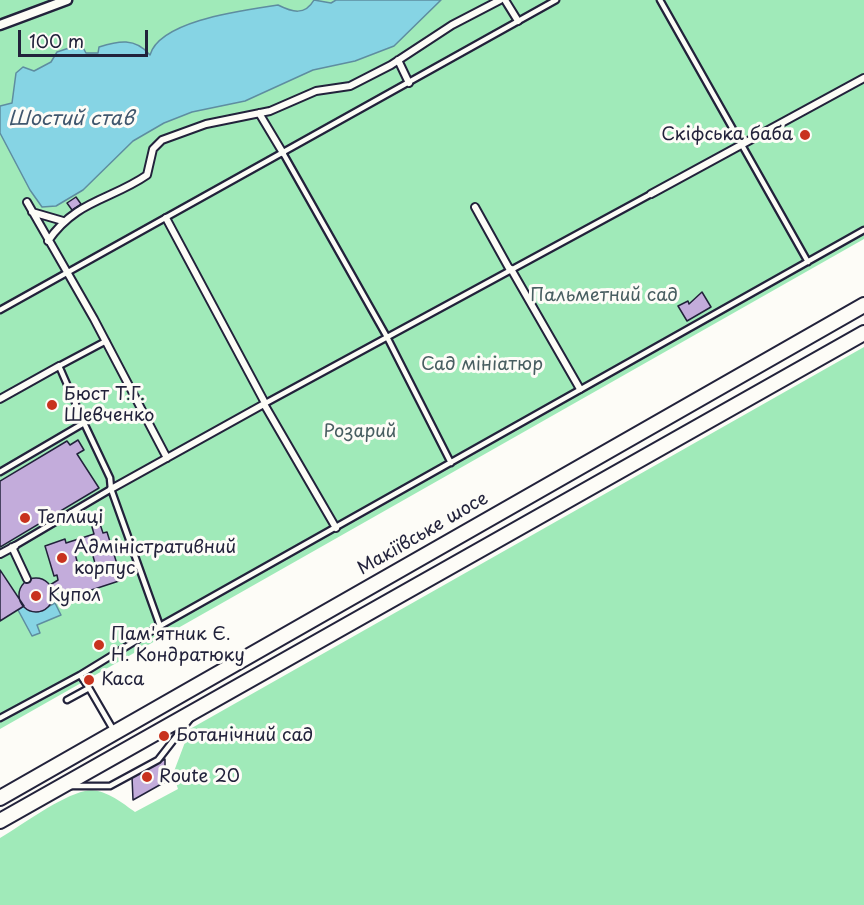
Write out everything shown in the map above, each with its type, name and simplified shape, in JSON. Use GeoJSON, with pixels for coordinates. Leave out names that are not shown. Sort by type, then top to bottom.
{"type":"FeatureCollection","features":[{"type":"Feature","properties":{"kind":"main road","name":"Макіївське шосе"},"geometry":{"type":"LineString","coordinates":[[0,798],[864,305]]}},
{"type":"Feature","properties":{"kind":"main road"},"geometry":{"type":"LineString","coordinates":[[0,821],[864,333]]}},
{"type":"Feature","properties":{"kind":"street"},"geometry":{"type":"LineString","coordinates":[[0,25],[67,0]]}},
{"type":"Feature","properties":{"kind":"street"},"geometry":{"type":"LineString","coordinates":[[48,241],[63,220],[98,198],[147,175],[153,149],[162,140],[206,124],[259,113],[316,91],[350,86],[398,60],[452,25],[500,0]]}},
{"type":"Feature","properties":{"kind":"street"},"geometry":{"type":"LineString","coordinates":[[505,0],[518,21]]}},
{"type":"Feature","properties":{"kind":"street"},"geometry":{"type":"LineString","coordinates":[[398,60],[409,83]]}},
{"type":"Feature","properties":{"kind":"street"},"geometry":{"type":"LineString","coordinates":[[651,194],[864,78]]}},
{"type":"Feature","properties":{"kind":"street"},"geometry":{"type":"LineString","coordinates":[[259,113],[283,153]]}},
{"type":"Feature","properties":{"kind":"street"},"geometry":{"type":"LineString","coordinates":[[27,202],[106,341],[166,458]]}},
{"type":"Feature","properties":{"kind":"street"},"geometry":{"type":"LineString","coordinates":[[475,207],[580,389]]}},
{"type":"Feature","properties":{"kind":"street"},"geometry":{"type":"LineString","coordinates":[[32,212],[63,220]]}},
{"type":"Feature","properties":{"kind":"street"},"geometry":{"type":"LineString","coordinates":[[166,218],[265,403],[336,528]]}},
{"type":"Feature","properties":{"kind":"street"},"geometry":{"type":"LineString","coordinates":[[0,399],[59,366]]}},
{"type":"Feature","properties":{"kind":"street"},"geometry":{"type":"LineString","coordinates":[[111,489],[265,403]]}},
{"type":"Feature","properties":{"kind":"street"},"geometry":{"type":"LineString","coordinates":[[0,554],[14,546],[27,579]]}},
{"type":"Feature","properties":{"kind":"lane"},"geometry":{"type":"LineString","coordinates":[[0,310],[556,0]]}},
{"type":"Feature","properties":{"kind":"lane"},"geometry":{"type":"LineString","coordinates":[[660,0],[808,262]]}},
{"type":"Feature","properties":{"kind":"lane"},"geometry":{"type":"LineString","coordinates":[[283,153],[387,337],[451,463]]}},
{"type":"Feature","properties":{"kind":"lane"},"geometry":{"type":"LineString","coordinates":[[265,403],[651,194]]}},
{"type":"Feature","properties":{"kind":"lane"},"geometry":{"type":"LineString","coordinates":[[0,718],[80,675],[160,626],[864,230]]}},
{"type":"Feature","properties":{"kind":"lane"},"geometry":{"type":"LineString","coordinates":[[106,341],[59,366],[110,478],[111,489],[160,626]]}},
{"type":"Feature","properties":{"kind":"lane"},"geometry":{"type":"LineString","coordinates":[[0,472],[84,423]]}},
{"type":"Feature","properties":{"kind":"lane"},"geometry":{"type":"LineString","coordinates":[[14,546],[111,489]]}},
{"type":"Feature","properties":{"kind":"lane"},"geometry":{"type":"LineString","coordinates":[[80,675],[114,731]]}},
{"type":"Feature","properties":{"kind":"lane"},"geometry":{"type":"LineString","coordinates":[[67,700],[89,688]]}},
{"type":"Feature","properties":{"kind":"lane"},"geometry":{"type":"LineString","coordinates":[[60,786],[110,786],[158,760],[200,707]]}},
{"type":"Feature","properties":{"kind":"green space"},"geometry":{"type":"Polygon","coordinates":[[[0,0],[864,0],[864,239],[0,729],[0,0]]]}},
{"type":"Feature","properties":{"kind":"green space"},"geometry":{"type":"Polygon","coordinates":[[[864,347],[864,905],[0,905],[0,838],[53,805],[85,791],[99,791],[135,812],[178,789],[173,774],[190,729],[864,347]]]}},
{"type":"Feature","properties":{"kind":"water","name":"Шостий став"},"geometry":{"type":"Polygon","coordinates":[[[314,0],[331,3],[336,0],[441,0],[394,46],[355,61],[313,70],[245,101],[192,112],[164,123],[133,141],[83,190],[56,206],[42,207],[30,190],[0,133],[0,106],[12,103],[16,73],[23,67],[34,71],[51,62],[57,52],[81,44],[86,53],[98,53],[99,47],[126,42],[138,45],[150,55],[157,43],[186,25],[226,14],[278,5],[298,11],[307,9],[314,0]]]}},
{"type":"Feature","properties":{"kind":"water"},"geometry":{"type":"Polygon","coordinates":[[[55,603],[61,615],[37,625],[40,633],[32,636],[18,610],[24,606],[38,612],[55,603]]]}},
{"type":"Feature","properties":{"kind":"building"},"geometry":{"type":"Polygon","coordinates":[[[76,197],[81,204],[72,210],[67,203],[76,197]]]}},
{"type":"Feature","properties":{"kind":"building"},"geometry":{"type":"Polygon","coordinates":[[[702,292],[711,307],[687,321],[678,306],[688,301],[689,304],[702,292]]]}},
{"type":"Feature","properties":{"kind":"building","name":"Теплиці"},"geometry":{"type":"Polygon","coordinates":[[[78,440],[84,450],[77,454],[99,488],[0,547],[0,481],[67,441],[70,445],[78,440]]]}},
{"type":"Feature","properties":{"kind":"building","name":"Адміністративний корпус"},"geometry":{"type":"Polygon","coordinates":[[[100,524],[103,533],[107,532],[122,580],[70,597],[67,590],[53,592],[50,585],[58,580],[57,575],[54,576],[45,546],[65,539],[66,543],[94,534],[92,527],[100,524]],[[90,545],[74,550],[80,572],[96,567],[90,545]]]}},
{"type":"Feature","properties":{"kind":"building"},"geometry":{"type":"Polygon","coordinates":[[[0,570],[24,606],[0,621],[0,570]]]}},
{"type":"Feature","properties":{"kind":"building","name":"Купол"},"geometry":{"type":"Polygon","coordinates":[[[36,578],[48,583],[53,595],[48,607],[36,612],[24,607],[19,595],[24,583],[36,578]]]}},
{"type":"Feature","properties":{"kind":"building"},"geometry":{"type":"Polygon","coordinates":[[[165,759],[165,782],[133,800],[132,777],[165,759]]]}},
{"type":"Feature","properties":{"kind":"place","name":"Скіфська баба"},"geometry":{"type":"Point","coordinates":[805,135]}},
{"type":"Feature","properties":{"kind":"place","name":"Бюст Т.Г. Шевченко"},"geometry":{"type":"Point","coordinates":[52,405]}},
{"type":"Feature","properties":{"kind":"place","name":"Теплиці"},"geometry":{"type":"Point","coordinates":[25,518]}},
{"type":"Feature","properties":{"kind":"place","name":"Адміністративний корпус"},"geometry":{"type":"Point","coordinates":[62,558]}},
{"type":"Feature","properties":{"kind":"place","name":"Купол"},"geometry":{"type":"Point","coordinates":[36,596]}},
{"type":"Feature","properties":{"kind":"place","name":"Пам'ятник Є. Н. Кондратюку"},"geometry":{"type":"Point","coordinates":[99,645]}},
{"type":"Feature","properties":{"kind":"place","name":"Каса"},"geometry":{"type":"Point","coordinates":[89,680]}},
{"type":"Feature","properties":{"kind":"place","name":"Ботанічний сад"},"geometry":{"type":"Point","coordinates":[164,736]}},
{"type":"Feature","properties":{"kind":"place","name":"Route 20"},"geometry":{"type":"Point","coordinates":[147,777]}},
{"type":"Feature","properties":{"kind":"park label","name":"Пальметний сад"},"geometry":{"type":"Point","coordinates":[604,296]}},
{"type":"Feature","properties":{"kind":"park label","name":"Сад мініатюр"},"geometry":{"type":"Point","coordinates":[482,365]}},
{"type":"Feature","properties":{"kind":"park label","name":"Розарий"},"geometry":{"type":"Point","coordinates":[360,432]}}]}
